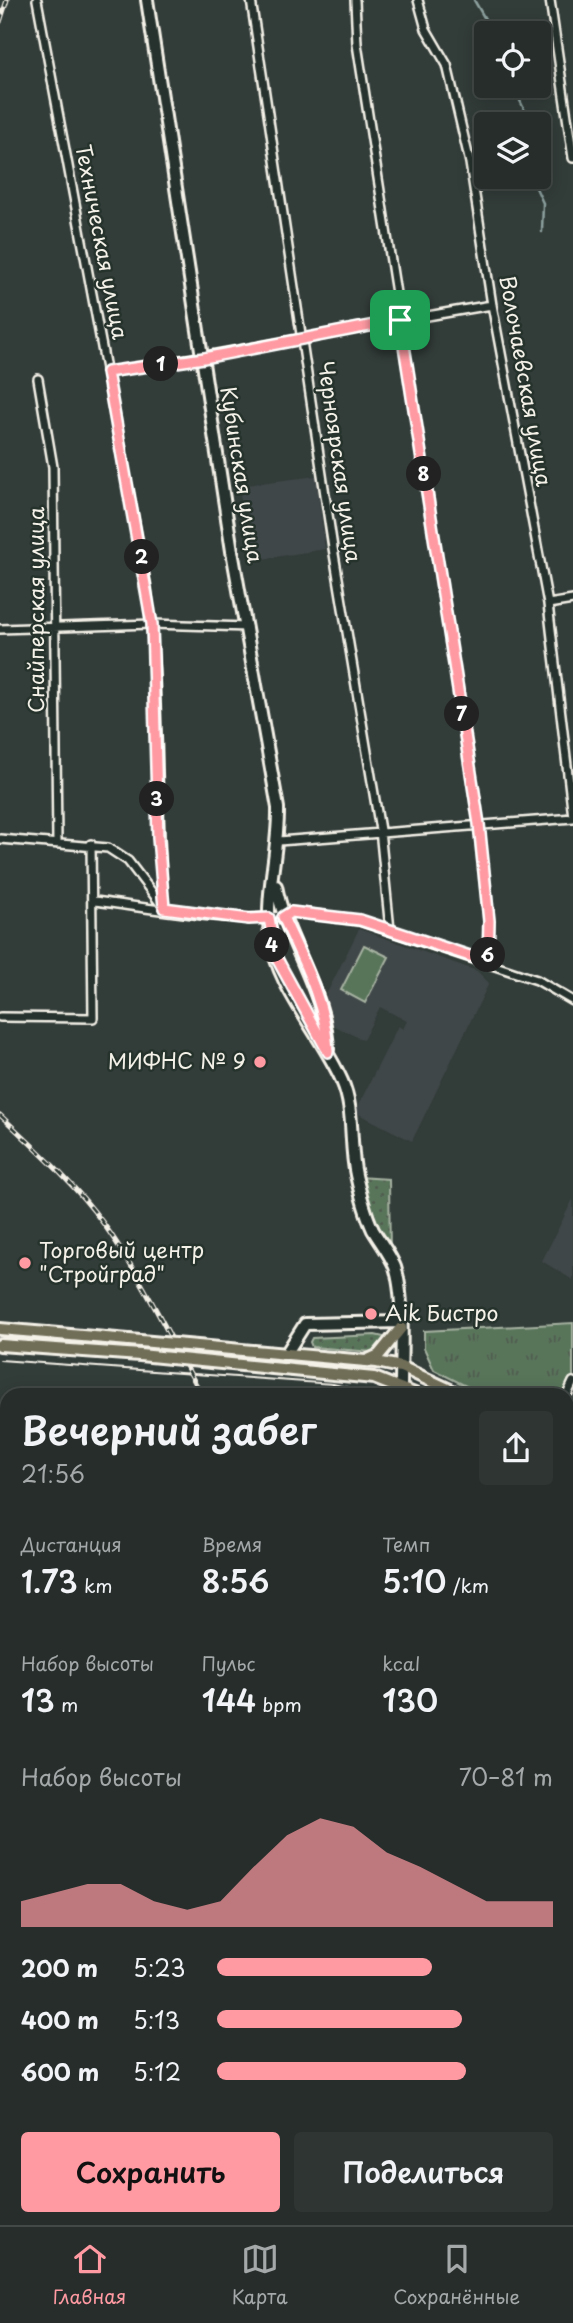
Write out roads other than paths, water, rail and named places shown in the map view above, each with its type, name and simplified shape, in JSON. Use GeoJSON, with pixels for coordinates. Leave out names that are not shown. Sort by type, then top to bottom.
{"type":"FeatureCollection","features":[{"type":"Feature","properties":{"kind":"main road"},"geometry":{"type":"LineString","coordinates":[[366,1361],[379,1355],[401,1325]]}},
{"type":"Feature","properties":{"kind":"main road"},"geometry":{"type":"LineString","coordinates":[[0,1329],[366,1361],[401,1367],[446,1388]]}},
{"type":"Feature","properties":{"kind":"main road"},"geometry":{"type":"LineString","coordinates":[[0,1345],[374,1378],[401,1388]]}},
{"type":"Feature","properties":{"kind":"street","name":"Техническая улица"},"geometry":{"type":"LineString","coordinates":[[37,0],[152,624],[158,838],[164,908]]}},
{"type":"Feature","properties":{"kind":"street","name":"Кубинская улица"},"geometry":{"type":"LineString","coordinates":[[147,0],[278,808],[279,841],[269,918],[276,957],[328,1052],[347,1094],[352,1156],[362,1200],[373,1230],[395,1267],[401,1325],[401,1388]]}},
{"type":"Feature","properties":{"kind":"street","name":"Черноярская улица"},"geometry":{"type":"LineString","coordinates":[[251,0],[333,548],[380,830],[390,930]]}},
{"type":"Feature","properties":{"kind":"street"},"geometry":{"type":"LineString","coordinates":[[355,0],[357,44],[479,824],[489,921],[488,962]]}},
{"type":"Feature","properties":{"kind":"street","name":"Волочаевская улица"},"geometry":{"type":"LineString","coordinates":[[418,0],[426,29],[447,65],[470,163],[492,305],[548,604],[573,817]]}},
{"type":"Feature","properties":{"kind":"street"},"geometry":{"type":"LineString","coordinates":[[550,0],[573,158]]}},
{"type":"Feature","properties":{"kind":"street"},"geometry":{"type":"LineString","coordinates":[[107,372],[204,358],[303,337],[492,305]]}},
{"type":"Feature","properties":{"kind":"street","name":"Снайперская улица"},"geometry":{"type":"LineString","coordinates":[[38,379],[53,467],[57,842]]}},
{"type":"Feature","properties":{"kind":"street"},"geometry":{"type":"LineString","coordinates":[[548,604],[573,600]]}},
{"type":"Feature","properties":{"kind":"street"},"geometry":{"type":"LineString","coordinates":[[0,629],[152,624],[247,627]]}},
{"type":"Feature","properties":{"kind":"street"},"geometry":{"type":"LineString","coordinates":[[279,841],[380,830],[573,817]]}},
{"type":"Feature","properties":{"kind":"street"},"geometry":{"type":"LineString","coordinates":[[0,839],[91,845],[118,853],[164,908]]}},
{"type":"Feature","properties":{"kind":"street"},"geometry":{"type":"LineString","coordinates":[[0,1017],[93,1018],[94,901],[91,845]]}},
{"type":"Feature","properties":{"kind":"street","name":"Кубинская улица"},"geometry":{"type":"LineString","coordinates":[[274,873],[283,917],[321,1003],[327,1024],[328,1052]]}},
{"type":"Feature","properties":{"kind":"street"},"geometry":{"type":"LineString","coordinates":[[94,901],[249,919],[283,917],[291,912],[360,920],[537,980],[571,999],[573,989]]}},
{"type":"Feature","properties":{"kind":"street"},"geometry":{"type":"LineString","coordinates":[[286,1354],[305,1324],[401,1325]]}},
{"type":"Feature","properties":{"kind":"waterway"},"geometry":{"type":"LineString","coordinates":[[474,0],[485,21]]}},
{"type":"Feature","properties":{"kind":"waterway"},"geometry":{"type":"LineString","coordinates":[[519,98],[524,112]]}},
{"type":"Feature","properties":{"kind":"waterway"},"geometry":{"type":"LineString","coordinates":[[537,189],[543,203],[542,232]]}},
{"type":"Feature","properties":{"kind":"tram line"},"geometry":{"type":"LineString","coordinates":[[0,1360],[333,1384],[349,1388]]}},
{"type":"Feature","properties":{"kind":"railway"},"geometry":{"type":"LineString","coordinates":[[0,22],[7,0]]}},
{"type":"Feature","properties":{"kind":"railway"},"geometry":{"type":"LineString","coordinates":[[0,1115],[67,1180],[103,1223],[143,1286],[198,1388]]}},
{"type":"Feature","properties":{"kind":"place","name":"МИФНС № 9"},"geometry":{"type":"Point","coordinates":[260,1062]}},
{"type":"Feature","properties":{"kind":"place","name":"Торговый центр \"Стройград\""},"geometry":{"type":"Point","coordinates":[25,1263]}},
{"type":"Feature","properties":{"kind":"place","name":"Aik Бистро"},"geometry":{"type":"Point","coordinates":[371,1314]}}]}
